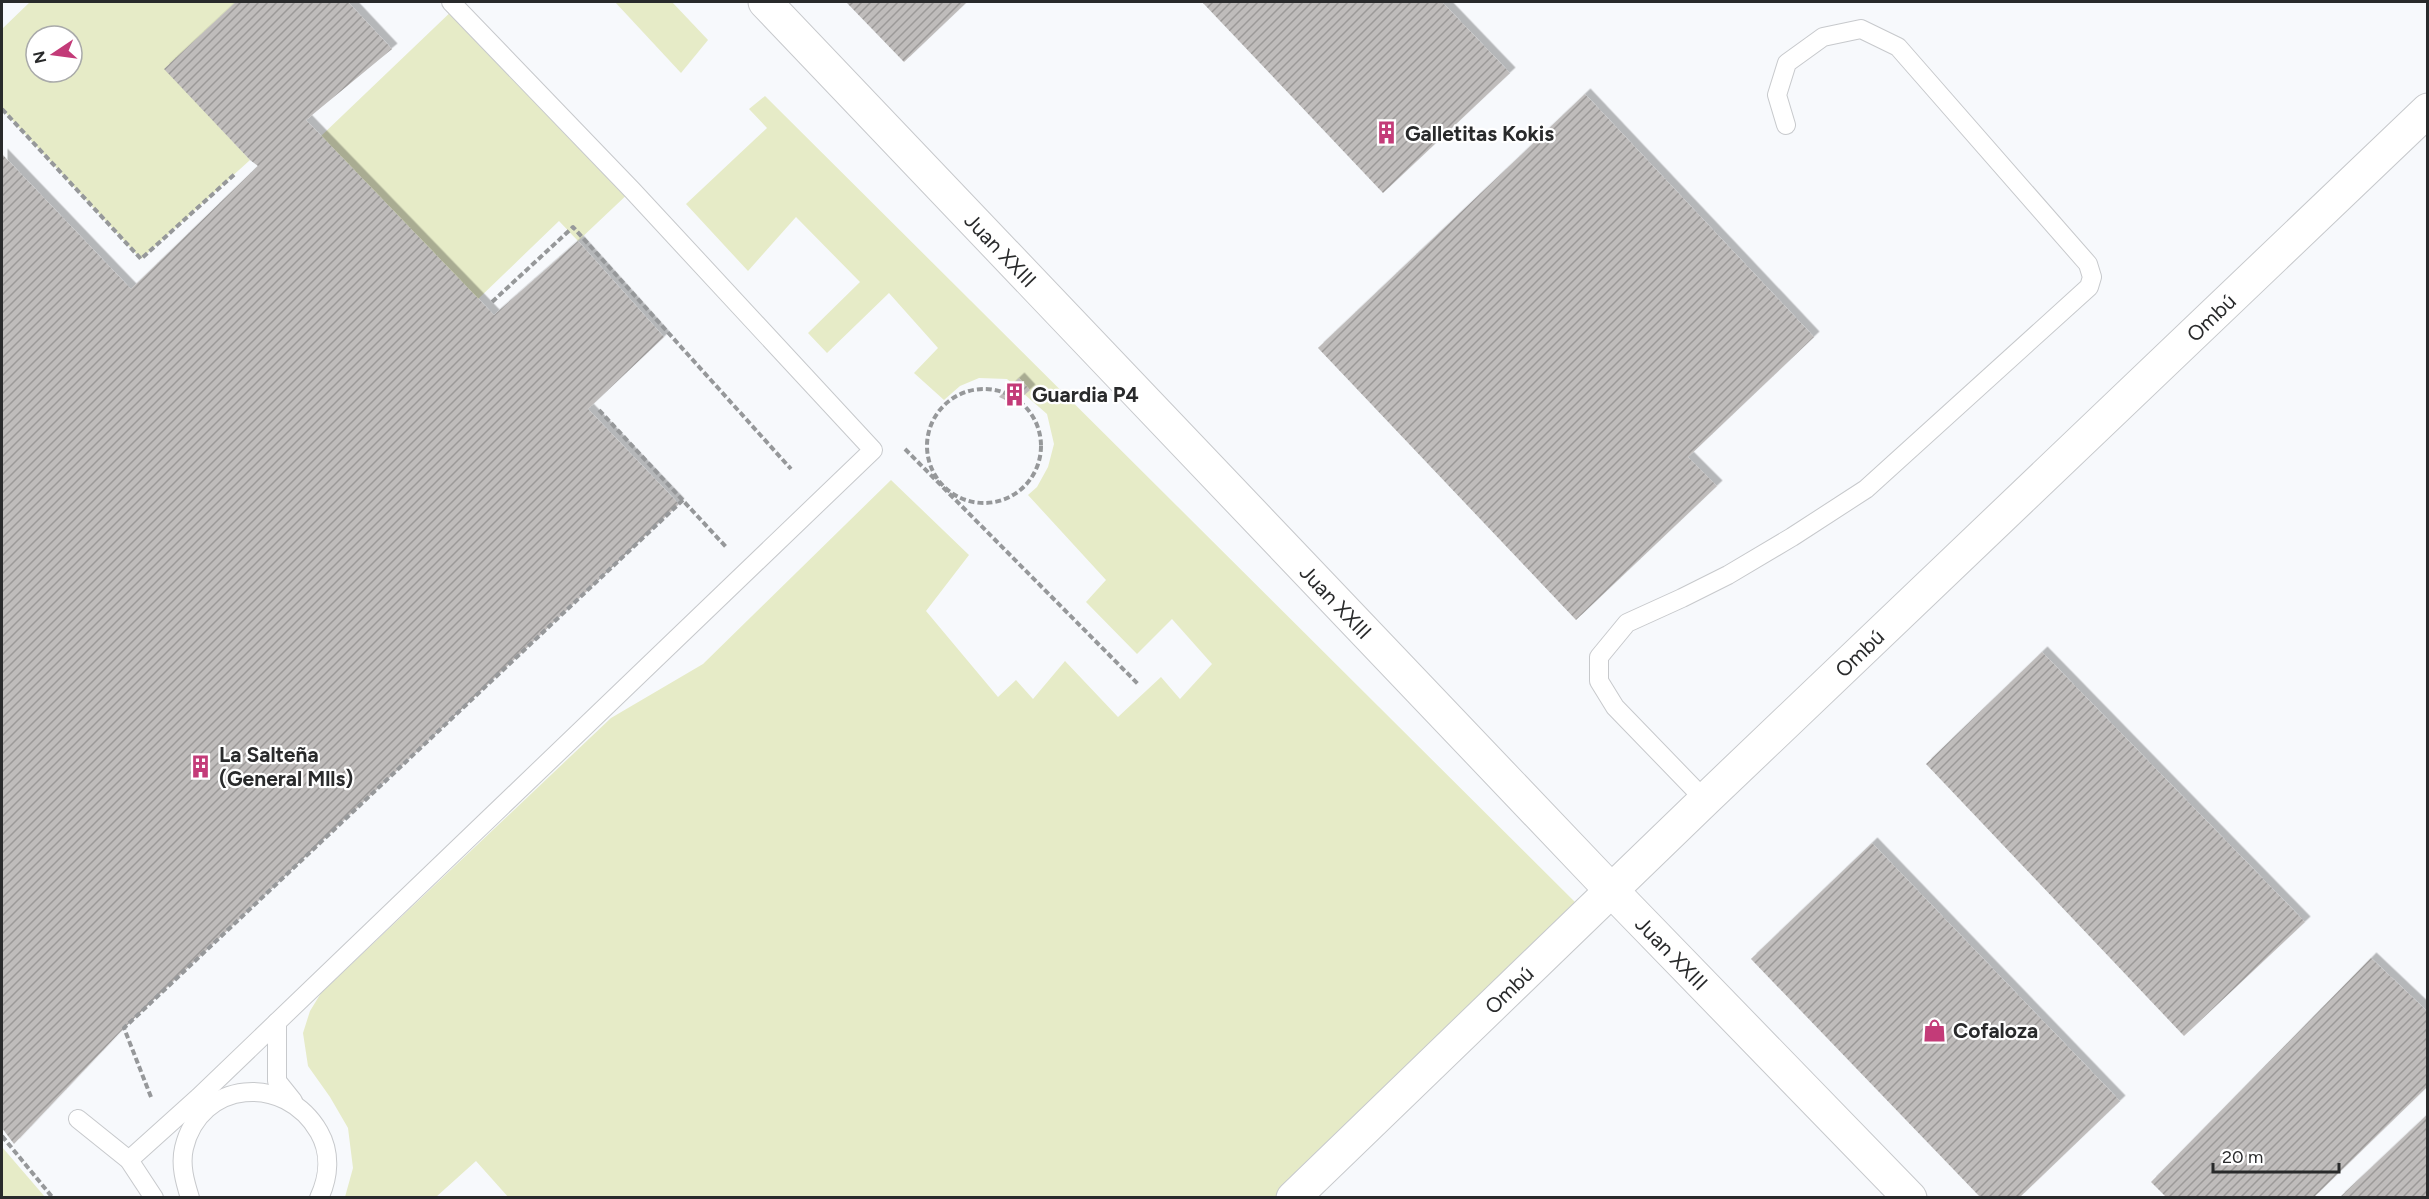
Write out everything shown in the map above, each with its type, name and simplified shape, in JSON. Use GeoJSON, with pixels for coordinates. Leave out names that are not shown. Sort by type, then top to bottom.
{"type":"FeatureCollection","features":[{"type":"Feature","properties":{"kind":"street","name":"Juan XXIII"},"geometry":{"type":"LineString","coordinates":[[765,2],[1611,890],[1910,1197]]}},
{"type":"Feature","properties":{"kind":"street","name":"Ombú"},"geometry":{"type":"LineString","coordinates":[[1293,1197],[2427,110]]}},
{"type":"Feature","properties":{"kind":"lane"},"geometry":{"type":"LineString","coordinates":[[129,1160],[199,1097],[873,450],[632,190],[452,2]]}},
{"type":"Feature","properties":{"kind":"lane"},"geometry":{"type":"LineString","coordinates":[[1705,800],[1615,707],[1599,681],[1599,657],[1627,622],[1728,575],[1866,489],[2089,287],[2092,277],[2088,264],[1898,47],[1861,29],[1823,37],[1787,63],[1777,95],[1786,125]]}},
{"type":"Feature","properties":{"kind":"lane"},"geometry":{"type":"LineString","coordinates":[[277,1022],[277,1081],[294,1103],[311,1118],[323,1138],[328,1161],[326,1184],[319,1197]]}},
{"type":"Feature","properties":{"kind":"lane"},"geometry":{"type":"LineString","coordinates":[[192,1128],[206,1110],[226,1097],[249,1092],[272,1094],[294,1103]]}},
{"type":"Feature","properties":{"kind":"lane"},"geometry":{"type":"LineString","coordinates":[[190,1197],[183,1175],[183,1149],[192,1128],[199,1097]]}},
{"type":"Feature","properties":{"kind":"lane"},"geometry":{"type":"LineString","coordinates":[[78,1119],[129,1160],[154,1197]]}},
{"type":"Feature","properties":{"kind":"path"},"geometry":{"type":"LineString","coordinates":[[2,109],[141,259],[236,173]]}},
{"type":"Feature","properties":{"kind":"path"},"geometry":{"type":"LineString","coordinates":[[492,303],[573,227],[791,469]]}},
{"type":"Feature","properties":{"kind":"path"},"geometry":{"type":"LineString","coordinates":[[983,387],[1002,391],[1018,399],[1032,413],[1039,430],[1041,449],[1037,467],[1027,484],[1013,495],[995,502],[976,503],[958,497],[943,488],[932,471],[927,452],[927,433],[934,415],[947,401],[964,391],[983,387]]}},
{"type":"Feature","properties":{"kind":"path"},"geometry":{"type":"LineString","coordinates":[[599,410],[748,571]]}},
{"type":"Feature","properties":{"kind":"path"},"geometry":{"type":"LineString","coordinates":[[151,1097],[124,1028],[683,500]]}},
{"type":"Feature","properties":{"kind":"path"},"geometry":{"type":"LineString","coordinates":[[2,1136],[53,1197]]}},
{"type":"Feature","properties":{"kind":"green space"},"geometry":{"type":"Polygon","coordinates":[[[30,2],[236,2],[165,69],[250,160],[141,259],[2,109],[2,29],[30,2]]]}},
{"type":"Feature","properties":{"kind":"green space"},"geometry":{"type":"Polygon","coordinates":[[[615,2],[672,2],[708,40],[681,73],[615,2]]]}},
{"type":"Feature","properties":{"kind":"green space"},"geometry":{"type":"Polygon","coordinates":[[[457,6],[632,190],[578,241],[559,221],[477,300],[321,136],[457,6]]]}},
{"type":"Feature","properties":{"kind":"green space"},"geometry":{"type":"Polygon","coordinates":[[[765,96],[1587,914],[1293,1197],[509,1198],[476,1161],[436,1197],[345,1197],[353,1168],[348,1128],[308,1066],[303,1033],[310,1011],[321,993],[611,718],[703,664],[891,480],[969,555],[926,611],[998,697],[1016,680],[1033,699],[1065,661],[1118,717],[1161,677],[1180,699],[1212,664],[1172,619],[1137,654],[1086,602],[1106,580],[1028,495],[1037,487],[1048,467],[1054,444],[1047,414],[1007,379],[979,378],[960,386],[944,400],[914,373],[938,348],[889,293],[827,353],[808,333],[860,282],[796,217],[748,271],[686,204],[767,128],[749,109],[765,96]]]}},
{"type":"Feature","properties":{"kind":"green space"},"geometry":{"type":"Polygon","coordinates":[[[2,1147],[45,1197],[2,1197],[2,1147]]]}},
{"type":"Feature","properties":{"kind":"building","name":"La Salteña (General Mlls)"},"geometry":{"type":"Polygon","coordinates":[[[236,2],[348,2],[392,49],[306,120],[494,315],[578,241],[664,337],[588,409],[679,504],[124,1028],[14,1144],[2,1128],[2,154],[131,289],[258,166],[164,69],[236,2]]]}},
{"type":"Feature","properties":{"kind":"building"},"geometry":{"type":"Polygon","coordinates":[[[846,2],[967,2],[904,62],[846,2]]]}},
{"type":"Feature","properties":{"kind":"building","name":"Galletitas Kokis"},"geometry":{"type":"Polygon","coordinates":[[[1202,2],[1442,2],[1510,73],[1383,193],[1202,2]]]}},
{"type":"Feature","properties":{"kind":"building"},"geometry":{"type":"Polygon","coordinates":[[[1585,94],[1814,337],[1688,457],[1717,486],[1576,620],[1318,348],[1585,94]]]}},
{"type":"Feature","properties":{"kind":"building","name":"Guardia P4"},"geometry":{"type":"Polygon","coordinates":[[[1019,378],[1030,390],[1014,404],[999,397],[1019,378]]]}},
{"type":"Feature","properties":{"kind":"building"},"geometry":{"type":"Polygon","coordinates":[[[2042,652],[2305,922],[2184,1036],[1926,764],[2042,652]]]}},
{"type":"Feature","properties":{"kind":"building","name":"Cofaloza"},"geometry":{"type":"Polygon","coordinates":[[[1872,843],[2120,1101],[2019,1198],[1981,1198],[1751,959],[1872,843]]]}},
{"type":"Feature","properties":{"kind":"building"},"geometry":{"type":"Polygon","coordinates":[[[2371,958],[2428,1012],[2428,1086],[2313,1198],[2167,1198],[2151,1182],[2371,958]]]}},
{"type":"Feature","properties":{"kind":"building"},"geometry":{"type":"Polygon","coordinates":[[[2428,1114],[2428,1198],[2339,1198],[2428,1114]]]}},
{"type":"Feature","properties":{"kind":"place","name":"Galletitas Kokis"},"geometry":{"type":"Point","coordinates":[1387,133]}},
{"type":"Feature","properties":{"kind":"place","name":"Guardia P4"},"geometry":{"type":"Point","coordinates":[1014,394]}},
{"type":"Feature","properties":{"kind":"place","name":"La Salteña (General Mlls)"},"geometry":{"type":"Point","coordinates":[201,766]}},
{"type":"Feature","properties":{"kind":"place","name":"Cofaloza"},"geometry":{"type":"Point","coordinates":[1935,1030]}}]}
